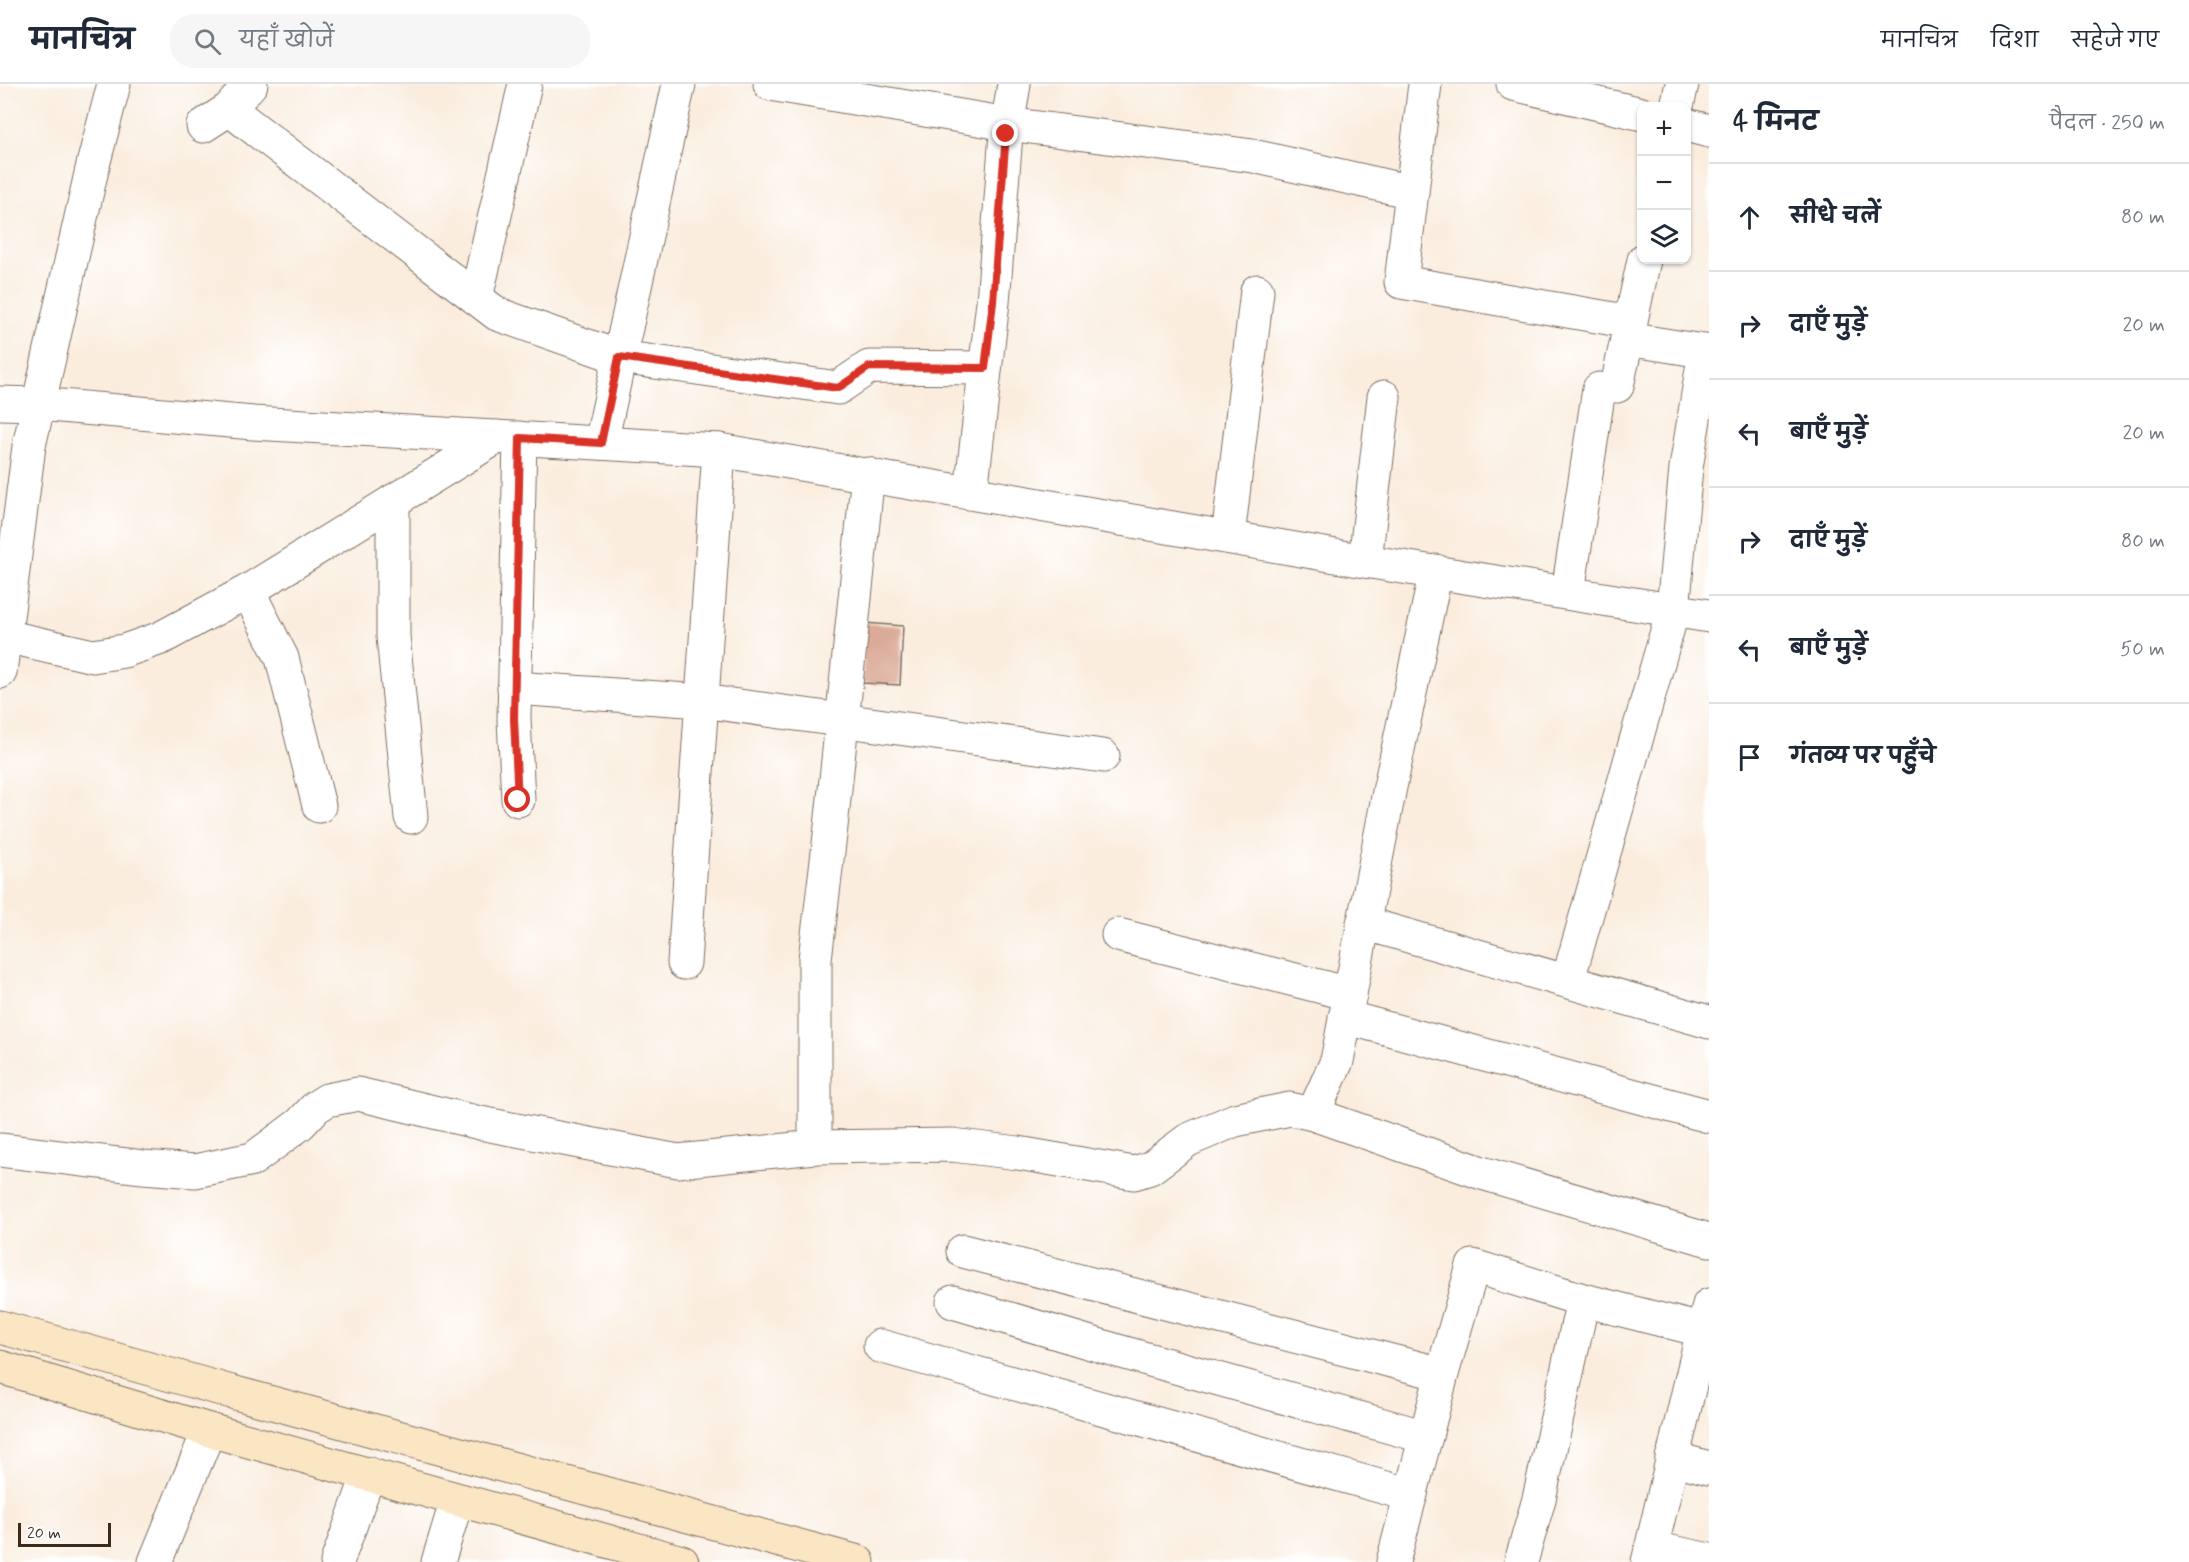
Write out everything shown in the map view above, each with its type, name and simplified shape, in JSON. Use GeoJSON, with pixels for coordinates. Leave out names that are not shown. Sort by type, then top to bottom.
{"type":"FeatureCollection","features":[{"type":"Feature","properties":{"kind":"main road"},"geometry":{"type":"LineString","coordinates":[[11,1329],[228,1391],[858,1562]]}},
{"type":"Feature","properties":{"kind":"main road"},"geometry":{"type":"LineString","coordinates":[[2,1372],[682,1562]]}},
{"type":"Feature","properties":{"kind":"street"},"geometry":{"type":"LineString","coordinates":[[0,672],[29,446],[93,165],[114,84]]}},
{"type":"Feature","properties":{"kind":"street"},"geometry":{"type":"LineString","coordinates":[[251,84],[216,117],[497,314],[619,357],[838,388],[869,367],[985,368]]}},
{"type":"Feature","properties":{"kind":"street"},"geometry":{"type":"LineString","coordinates":[[476,298],[525,84]]}},
{"type":"Feature","properties":{"kind":"street"},"geometry":{"type":"LineString","coordinates":[[601,443],[679,84]]}},
{"type":"Feature","properties":{"kind":"street"},"geometry":{"type":"LineString","coordinates":[[770,84],[1008,124],[1253,156],[1412,192]]}},
{"type":"Feature","properties":{"kind":"street"},"geometry":{"type":"LineString","coordinates":[[971,492],[993,302],[1008,124],[1014,84]]}},
{"type":"Feature","properties":{"kind":"street"},"geometry":{"type":"LineString","coordinates":[[1425,84],[1401,282],[1629,331],[1707,352],[1686,468],[1673,610],[1568,981]]}},
{"type":"Feature","properties":{"kind":"street"},"geometry":{"type":"LineString","coordinates":[[1513,84],[1637,113]]}},
{"type":"Feature","properties":{"kind":"street"},"geometry":{"type":"LineString","coordinates":[[1678,102],[1682,84]]}},
{"type":"Feature","properties":{"kind":"street"},"geometry":{"type":"LineString","coordinates":[[1691,126],[1709,131]]}},
{"type":"Feature","properties":{"kind":"street"},"geometry":{"type":"LineString","coordinates":[[1568,592],[1608,387],[1629,331],[1643,264]]}},
{"type":"Feature","properties":{"kind":"street"},"geometry":{"type":"LineString","coordinates":[[1228,537],[1257,291]]}},
{"type":"Feature","properties":{"kind":"street"},"geometry":{"type":"LineString","coordinates":[[1365,561],[1384,397]]}},
{"type":"Feature","properties":{"kind":"street"},"geometry":{"type":"LineString","coordinates":[[0,403],[38,404],[253,423],[719,450],[1365,561],[1709,616]]}},
{"type":"Feature","properties":{"kind":"street"},"geometry":{"type":"LineString","coordinates":[[5,636],[93,656],[124,651],[161,638],[248,591],[393,501],[508,438]]}},
{"type":"Feature","properties":{"kind":"street"},"geometry":{"type":"LineString","coordinates":[[508,438],[518,800]]}},
{"type":"Feature","properties":{"kind":"street"},"geometry":{"type":"LineString","coordinates":[[684,963],[719,450]]}},
{"type":"Feature","properties":{"kind":"street"},"geometry":{"type":"LineString","coordinates":[[815,1147],[814,959],[843,720],[868,474]]}},
{"type":"Feature","properties":{"kind":"street"},"geometry":{"type":"LineString","coordinates":[[393,501],[393,636],[411,817]]}},
{"type":"Feature","properties":{"kind":"street"},"geometry":{"type":"LineString","coordinates":[[1313,1114],[1337,1061],[1436,571]]}},
{"type":"Feature","properties":{"kind":"street"},"geometry":{"type":"LineString","coordinates":[[248,591],[282,658],[319,806]]}},
{"type":"Feature","properties":{"kind":"street"},"geometry":{"type":"LineString","coordinates":[[514,688],[702,701],[1103,756]]}},
{"type":"Feature","properties":{"kind":"street"},"geometry":{"type":"LineString","coordinates":[[1364,923],[1709,1022]]}},
{"type":"Feature","properties":{"kind":"street"},"geometry":{"type":"LineString","coordinates":[[1118,935],[1709,1116]]}},
{"type":"Feature","properties":{"kind":"street"},"geometry":{"type":"LineString","coordinates":[[0,1150],[195,1171],[254,1159],[327,1100],[358,1094],[480,1123],[678,1161],[815,1147],[952,1145],[1018,1153],[1134,1173],[1150,1168],[1188,1140],[1235,1120],[1290,1109],[1313,1114],[1482,1173],[1709,1240]]}},
{"type":"Feature","properties":{"kind":"street"},"geometry":{"type":"LineString","coordinates":[[963,1251],[1442,1374]]}},
{"type":"Feature","properties":{"kind":"street"},"geometry":{"type":"LineString","coordinates":[[1393,1562],[1473,1266],[1583,1300],[1707,1323],[1700,1381],[1672,1458],[1651,1555],[1709,1560]]}},
{"type":"Feature","properties":{"kind":"street"},"geometry":{"type":"LineString","coordinates":[[1521,1562],[1539,1499],[1583,1300]]}},
{"type":"Feature","properties":{"kind":"street"},"geometry":{"type":"LineString","coordinates":[[953,1302],[1118,1351],[1426,1437]]}},
{"type":"Feature","properties":{"kind":"street"},"geometry":{"type":"LineString","coordinates":[[2,1372],[11,1329]]}},
{"type":"Feature","properties":{"kind":"street"},"geometry":{"type":"LineString","coordinates":[[880,1346],[1411,1495]]}},
{"type":"Feature","properties":{"kind":"street"},"geometry":{"type":"LineString","coordinates":[[155,1562],[209,1430]]}},
{"type":"Feature","properties":{"kind":"street"},"geometry":{"type":"LineString","coordinates":[[1672,1458],[1709,1468]]}},
{"type":"Feature","properties":{"kind":"street"},"geometry":{"type":"LineString","coordinates":[[337,1562],[369,1474]]}},
{"type":"Feature","properties":{"kind":"street"},"geometry":{"type":"LineString","coordinates":[[438,1562],[457,1500]]}},
{"type":"Feature","properties":{"kind":"building"},"geometry":{"type":"Polygon","coordinates":[[[865,623],[903,626],[900,685],[862,683],[865,623]]]}},
{"type":"Feature","properties":{"kind":"route"},"geometry":{"type":"LineString","coordinates":[[518,800],[514,719],[520,438],[601,443],[619,357],[838,388],[869,367],[985,368],[993,302],[1006,134]]}}]}
